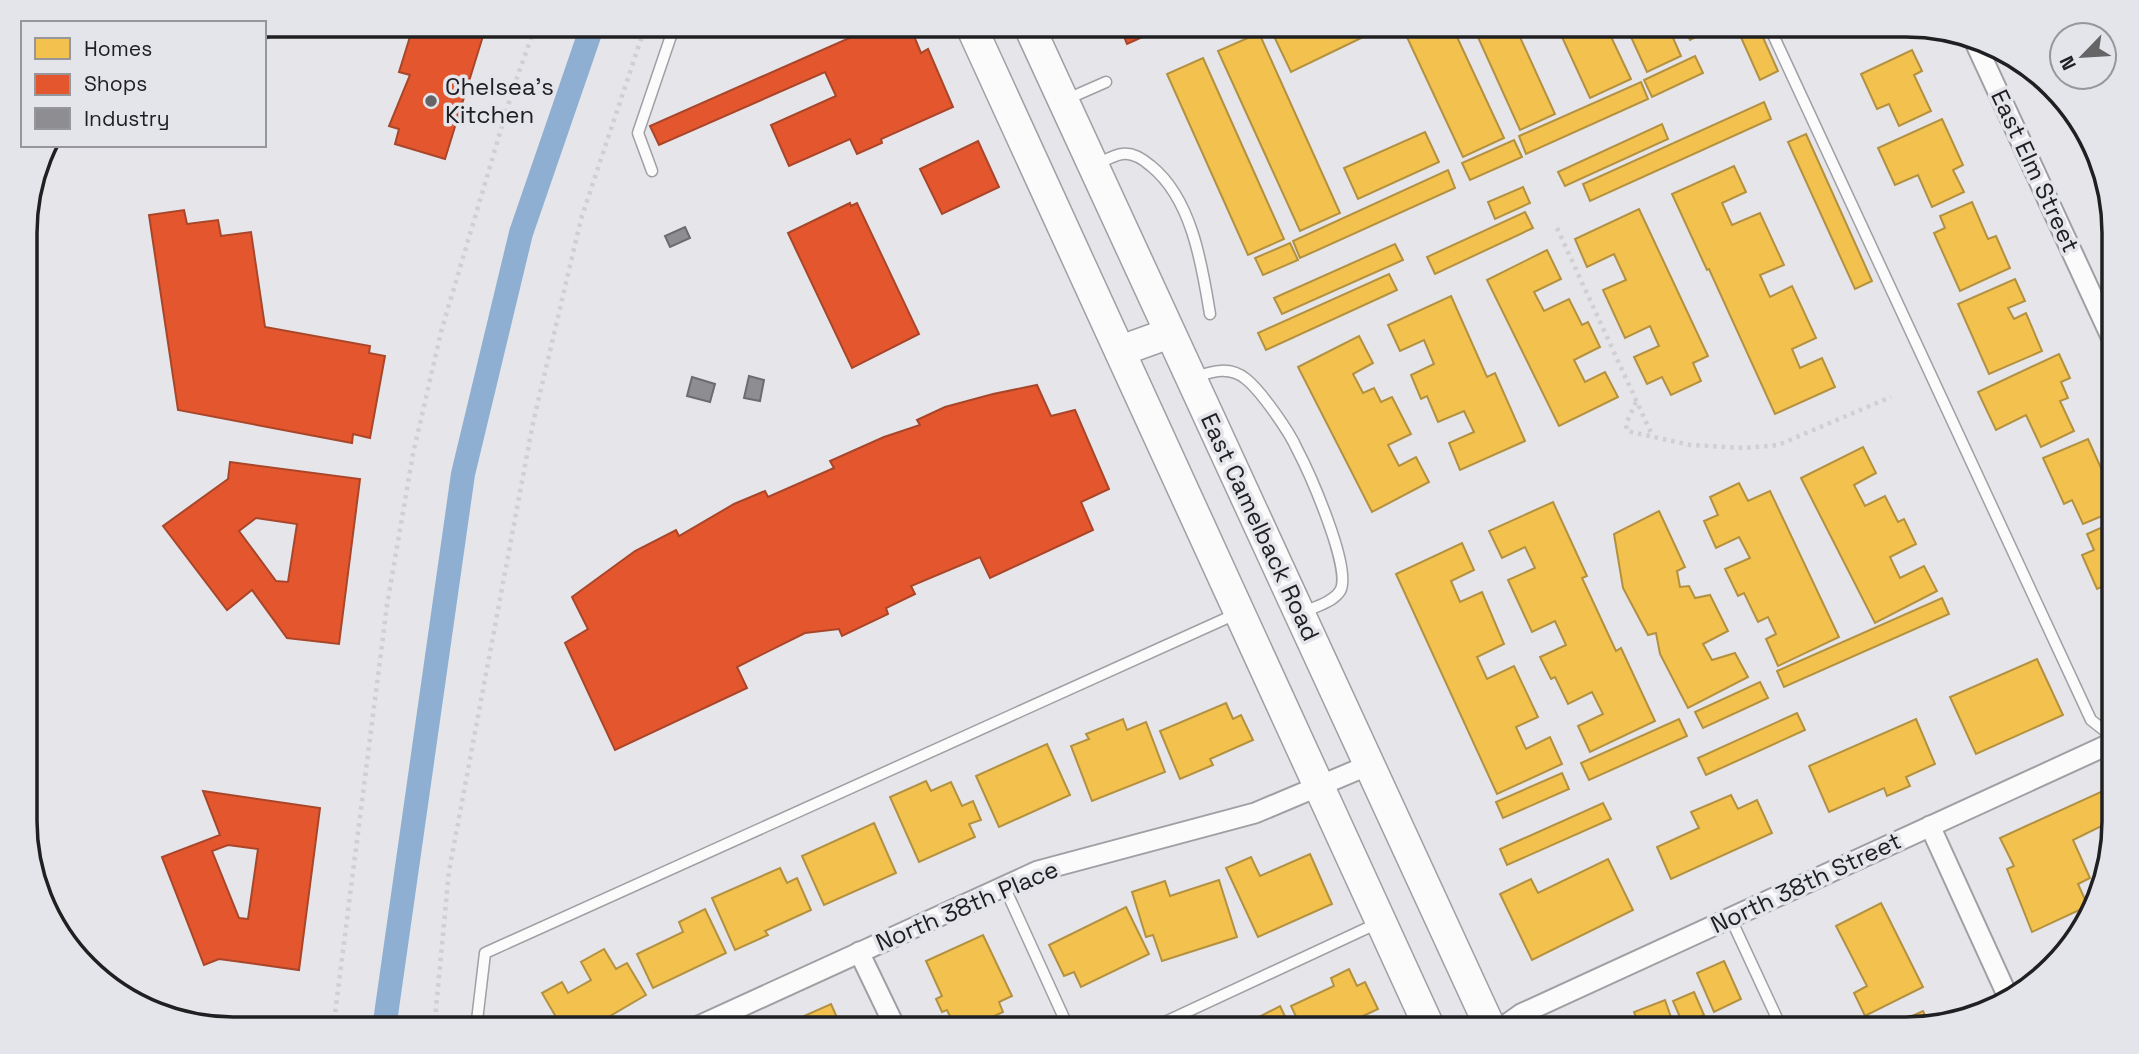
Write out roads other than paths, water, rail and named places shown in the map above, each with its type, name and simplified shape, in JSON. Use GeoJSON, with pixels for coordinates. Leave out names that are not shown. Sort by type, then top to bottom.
{"type":"FeatureCollection","features":[{"type":"Feature","properties":{"kind":"main road"},"geometry":{"type":"LineString","coordinates":[[976,37],[1425,1017]]}},
{"type":"Feature","properties":{"kind":"main road","name":"East Camelback Road"},"geometry":{"type":"LineString","coordinates":[[1034,37],[1485,1017]]}},
{"type":"Feature","properties":{"kind":"main road"},"geometry":{"type":"LineString","coordinates":[[1120,351],[1170,333]]}},
{"type":"Feature","properties":{"kind":"street","name":"East Elm Street"},"geometry":{"type":"LineString","coordinates":[[1979,51],[2102,317]]}},
{"type":"Feature","properties":{"kind":"street","name":"North 38th Street"},"geometry":{"type":"LineString","coordinates":[[1517,1017],[2102,746]]}},
{"type":"Feature","properties":{"kind":"street","name":"North 38th Place"},"geometry":{"type":"LineString","coordinates":[[726,1017],[1038,870],[1255,813],[1369,765]]}},
{"type":"Feature","properties":{"kind":"street"},"geometry":{"type":"LineString","coordinates":[[1930,826],[2005,990]]}},
{"type":"Feature","properties":{"kind":"street"},"geometry":{"type":"LineString","coordinates":[[859,952],[890,1017]]}},
{"type":"Feature","properties":{"kind":"lane"},"geometry":{"type":"LineString","coordinates":[[652,170],[638,133],[671,37]]}},
{"type":"Feature","properties":{"kind":"lane"},"geometry":{"type":"LineString","coordinates":[[1774,37],[2091,720],[2102,730]]}},
{"type":"Feature","properties":{"kind":"lane"},"geometry":{"type":"LineString","coordinates":[[1063,101],[1106,82]]}},
{"type":"Feature","properties":{"kind":"lane"},"geometry":{"type":"LineString","coordinates":[[1093,166],[1123,153],[1139,156],[1165,177],[1188,220],[1201,258],[1210,314]]}},
{"type":"Feature","properties":{"kind":"lane"},"geometry":{"type":"LineString","coordinates":[[1191,379],[1230,370],[1245,378],[1259,393],[1296,447],[1338,547],[1343,578],[1342,589],[1334,597],[1300,614]]}},
{"type":"Feature","properties":{"kind":"lane"},"geometry":{"type":"LineString","coordinates":[[477,1017],[485,953],[1239,612]]}},
{"type":"Feature","properties":{"kind":"lane"},"geometry":{"type":"LineString","coordinates":[[1004,886],[1064,1017]]}},
{"type":"Feature","properties":{"kind":"lane"},"geometry":{"type":"LineString","coordinates":[[1730,918],[1776,1017]]}},
{"type":"Feature","properties":{"kind":"lane"},"geometry":{"type":"LineString","coordinates":[[1176,1017],[1381,922]]}},
{"type":"Feature","properties":{"kind":"waterway"},"geometry":{"type":"LineString","coordinates":[[386,1017],[463,474],[521,233],[589,37]]}},
{"type":"Feature","properties":{"kind":"place","name":"Chelsea's Kitchen"},"geometry":{"type":"Point","coordinates":[431,101]}}]}
